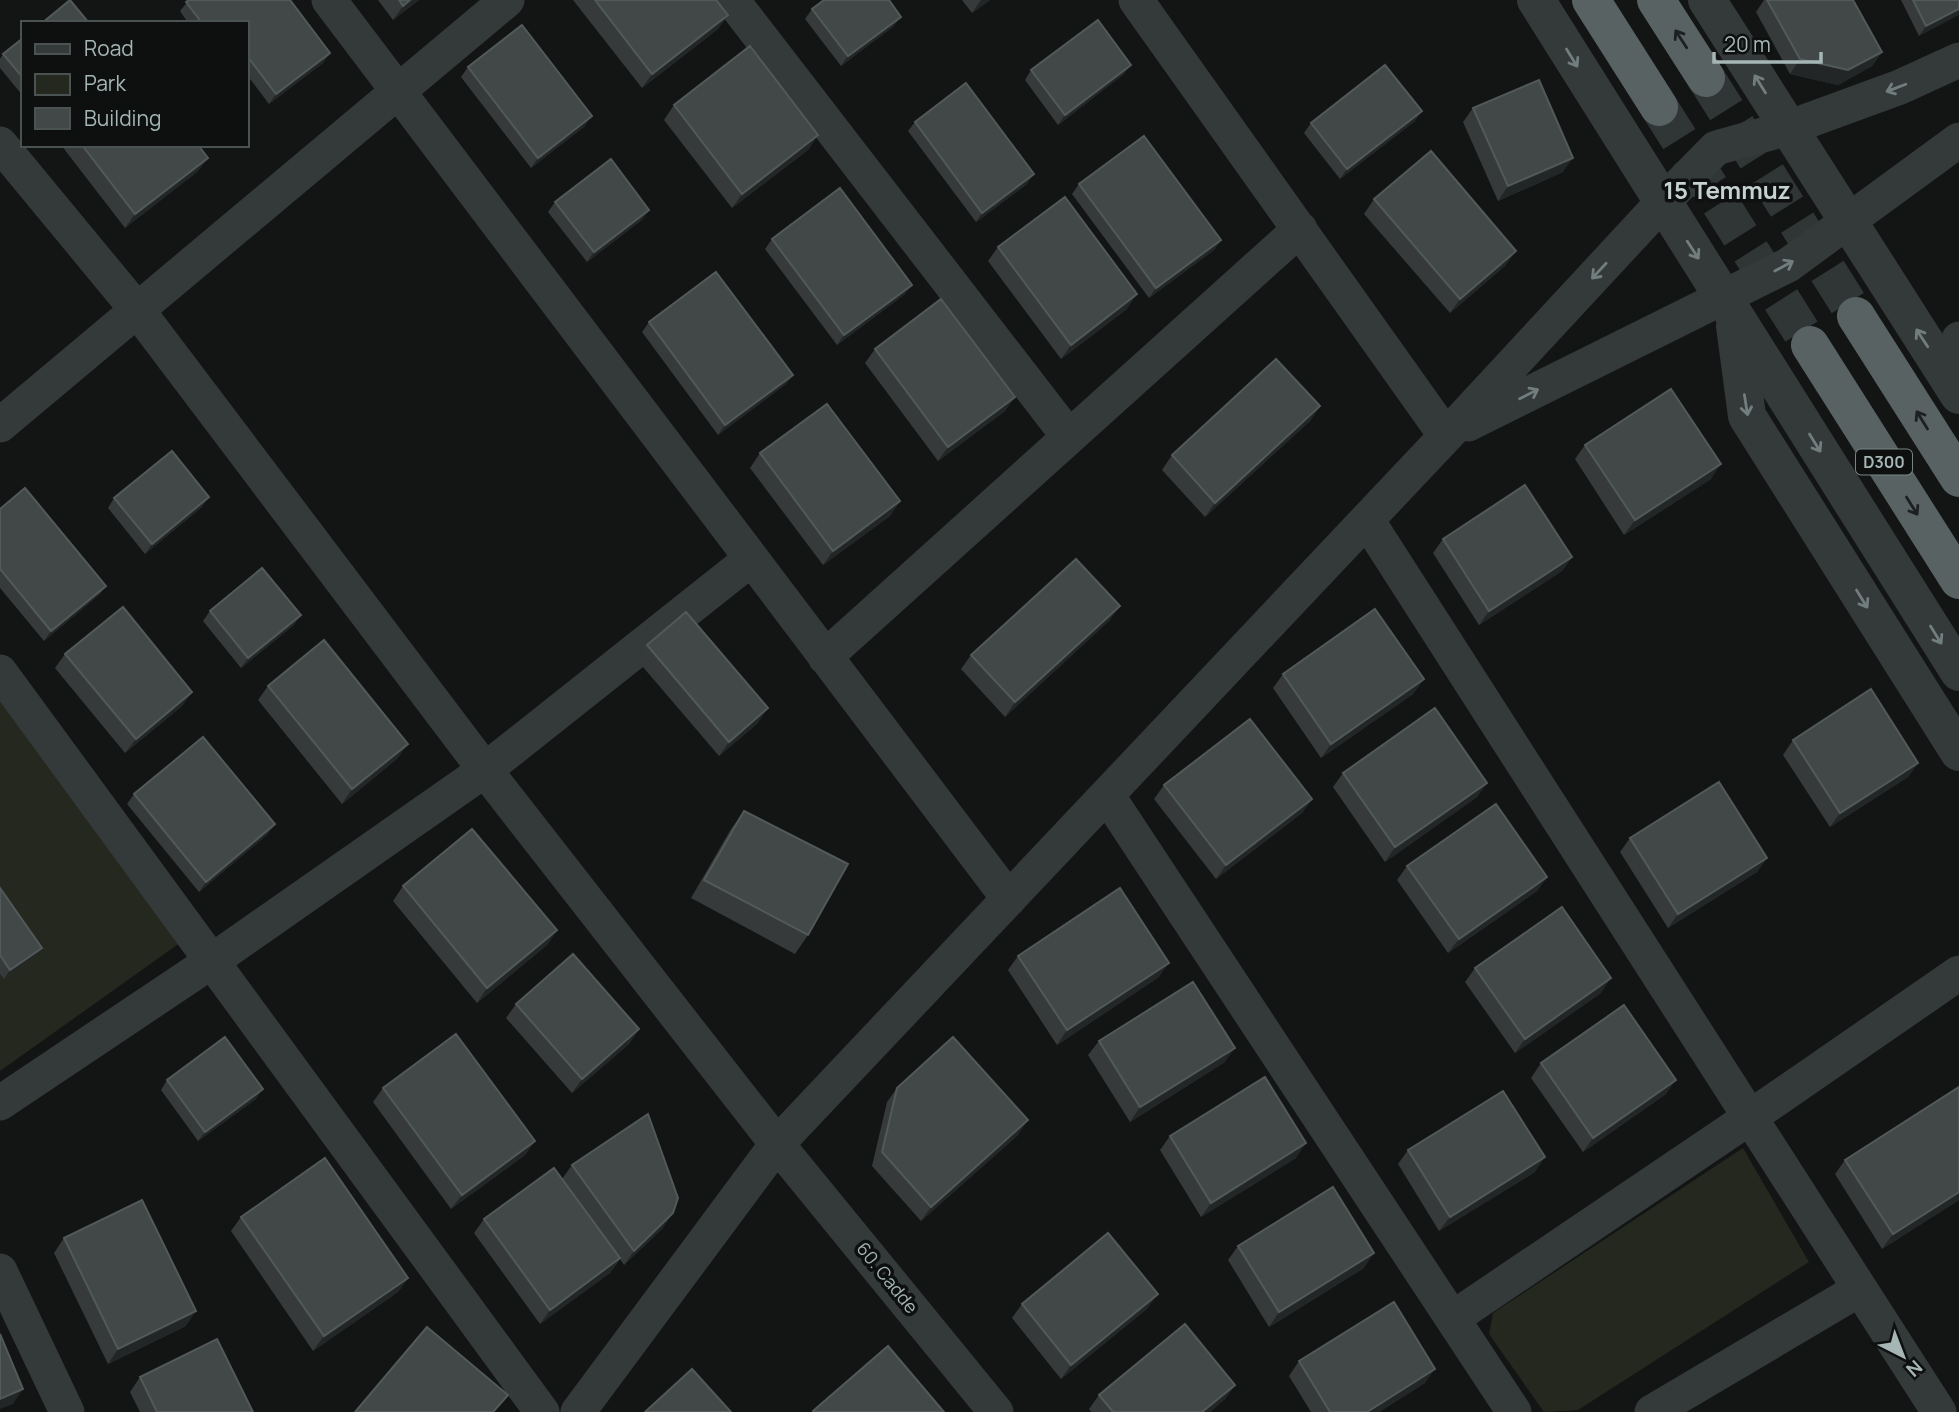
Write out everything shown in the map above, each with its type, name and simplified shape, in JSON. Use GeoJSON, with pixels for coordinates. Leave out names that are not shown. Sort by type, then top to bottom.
{"type":"FeatureCollection","features":[{"type":"Feature","properties":{"kind":"highway"},"geometry":{"type":"LineString","coordinates":[[1591,0],[1659,107]]}},
{"type":"Feature","properties":{"kind":"highway"},"geometry":{"type":"LineString","coordinates":[[1656,0],[1706,78]]}},
{"type":"Feature","properties":{"kind":"highway","name":"D300"},"geometry":{"type":"LineString","coordinates":[[1856,316],[1959,478]]}},
{"type":"Feature","properties":{"kind":"highway","name":"D300"},"geometry":{"type":"LineString","coordinates":[[1810,345],[1959,580]]}},
{"type":"Feature","properties":{"kind":"street"},"geometry":{"type":"LineString","coordinates":[[329,0],[1009,899]]}},
{"type":"Feature","properties":{"kind":"street"},"geometry":{"type":"LineString","coordinates":[[0,425],[507,0]]}},
{"type":"Feature","properties":{"kind":"street"},"geometry":{"type":"LineString","coordinates":[[732,0],[1069,437]]}},
{"type":"Feature","properties":{"kind":"street"},"geometry":{"type":"LineString","coordinates":[[1136,0],[1446,436]]}},
{"type":"Feature","properties":{"kind":"street"},"geometry":{"type":"LineString","coordinates":[[1536,0],[1959,671]]}},
{"type":"Feature","properties":{"kind":"street"},"geometry":{"type":"LineString","coordinates":[[1707,0],[1957,393]]}},
{"type":"Feature","properties":{"kind":"street"},"geometry":{"type":"LineString","coordinates":[[578,1412],[777,1144],[1446,436],[1662,202],[1716,148],[1788,128],[1900,87],[1959,60]]}},
{"type":"Feature","properties":{"kind":"street"},"geometry":{"type":"LineString","coordinates":[[1446,436],[1728,304],[1787,265],[1959,140]]}},
{"type":"Feature","properties":{"kind":"street","name":"60. Cadde"},"geometry":{"type":"LineString","coordinates":[[0,144],[138,311],[485,770],[777,1144],[996,1412]]}},
{"type":"Feature","properties":{"kind":"street"},"geometry":{"type":"LineString","coordinates":[[825,657],[1300,229]]}},
{"type":"Feature","properties":{"kind":"street"},"geometry":{"type":"LineString","coordinates":[[1728,304],[1747,416],[1959,752]]}},
{"type":"Feature","properties":{"kind":"street"},"geometry":{"type":"LineString","coordinates":[[1957,393],[1959,340]]}},
{"type":"Feature","properties":{"kind":"street"},"geometry":{"type":"LineString","coordinates":[[1367,520],[1939,1412]]}},
{"type":"Feature","properties":{"kind":"street"},"geometry":{"type":"LineString","coordinates":[[0,1103],[212,961],[485,770],[751,559]]}},
{"type":"Feature","properties":{"kind":"street"},"geometry":{"type":"LineString","coordinates":[[0,672],[542,1412]]}},
{"type":"Feature","properties":{"kind":"street"},"geometry":{"type":"LineString","coordinates":[[1107,795],[1453,1318],[1508,1410]]}},
{"type":"Feature","properties":{"kind":"street"},"geometry":{"type":"LineString","coordinates":[[1453,1318],[1959,973]]}},
{"type":"Feature","properties":{"kind":"street"},"geometry":{"type":"LineString","coordinates":[[0,1271],[67,1412]]}},
{"type":"Feature","properties":{"kind":"street"},"geometry":{"type":"LineString","coordinates":[[1652,1412],[1860,1289]]}},
{"type":"Feature","properties":{"kind":"green space"},"geometry":{"type":"Polygon","coordinates":[[[0,688],[184,940],[0,1071],[0,688]]]}},
{"type":"Feature","properties":{"kind":"green space"},"geometry":{"type":"Polygon","coordinates":[[[1743,1148],[1809,1262],[1578,1410],[1544,1412],[1489,1334],[1493,1313],[1743,1148]]]}},
{"type":"Feature","properties":{"kind":"building"},"geometry":{"type":"Polygon","coordinates":[[[70,0],[87,21],[44,21],[70,0]]]}},
{"type":"Feature","properties":{"kind":"building"},"geometry":{"type":"Polygon","coordinates":[[[290,0],[330,53],[276,94],[248,57],[248,21],[200,21],[186,2],[290,0]]]}},
{"type":"Feature","properties":{"kind":"building"},"geometry":{"type":"Polygon","coordinates":[[[399,0],[410,0],[403,6],[399,0]]]}},
{"type":"Feature","properties":{"kind":"building"},"geometry":{"type":"Polygon","coordinates":[[[595,0],[716,0],[728,15],[652,74],[595,0]]]}},
{"type":"Feature","properties":{"kind":"building"},"geometry":{"type":"Polygon","coordinates":[[[824,0],[889,0],[901,17],[848,56],[812,9],[824,0]]]}},
{"type":"Feature","properties":{"kind":"building"},"geometry":{"type":"Polygon","coordinates":[[[1767,0],[1853,0],[1882,52],[1848,70],[1800,59],[1767,0]]]}},
{"type":"Feature","properties":{"kind":"building"},"geometry":{"type":"Polygon","coordinates":[[[1913,0],[1959,0],[1959,9],[1926,26],[1913,0]]]}},
{"type":"Feature","properties":{"kind":"building"},"geometry":{"type":"Polygon","coordinates":[[[1098,20],[1131,65],[1065,115],[1031,70],[1098,20]]]}},
{"type":"Feature","properties":{"kind":"building"},"geometry":{"type":"Polygon","coordinates":[[[522,25],[592,116],[538,158],[468,67],[522,25]]]}},
{"type":"Feature","properties":{"kind":"building"},"geometry":{"type":"Polygon","coordinates":[[[21,40],[21,76],[3,54],[21,40]]]}},
{"type":"Feature","properties":{"kind":"building"},"geometry":{"type":"Polygon","coordinates":[[[750,46],[818,135],[742,194],[674,105],[750,46]]]}},
{"type":"Feature","properties":{"kind":"building"},"geometry":{"type":"Polygon","coordinates":[[[1385,65],[1422,111],[1347,169],[1311,123],[1385,65]]]}},
{"type":"Feature","properties":{"kind":"building"},"geometry":{"type":"Polygon","coordinates":[[[1539,80],[1573,158],[1508,186],[1473,108],[1539,80]]]}},
{"type":"Feature","properties":{"kind":"building"},"geometry":{"type":"Polygon","coordinates":[[[966,83],[1034,174],[982,213],[915,122],[966,83]]]}},
{"type":"Feature","properties":{"kind":"building"},"geometry":{"type":"Polygon","coordinates":[[[1144,136],[1221,240],[1156,288],[1079,184],[1144,136]]]}},
{"type":"Feature","properties":{"kind":"building"},"geometry":{"type":"Polygon","coordinates":[[[84,147],[200,147],[208,158],[135,214],[84,147]]]}},
{"type":"Feature","properties":{"kind":"building"},"geometry":{"type":"Polygon","coordinates":[[[1431,151],[1516,251],[1460,299],[1374,199],[1431,151]]]}},
{"type":"Feature","properties":{"kind":"building"},"geometry":{"type":"Polygon","coordinates":[[[611,159],[649,210],[594,252],[555,202],[611,159]]]}},
{"type":"Feature","properties":{"kind":"building"},"geometry":{"type":"Polygon","coordinates":[[[840,188],[912,285],[844,335],[772,239],[840,188]]]}},
{"type":"Feature","properties":{"kind":"building"},"geometry":{"type":"Polygon","coordinates":[[[1065,197],[1137,294],[1071,345],[998,247],[1065,197]]]}},
{"type":"Feature","properties":{"kind":"building"},"geometry":{"type":"Polygon","coordinates":[[[716,272],[793,375],[725,425],[649,322],[716,272]]]}},
{"type":"Feature","properties":{"kind":"building"},"geometry":{"type":"Polygon","coordinates":[[[941,299],[1015,397],[948,447],[875,349],[941,299]]]}},
{"type":"Feature","properties":{"kind":"building"},"geometry":{"type":"Polygon","coordinates":[[[1276,359],[1320,406],[1215,503],[1172,455],[1276,359]]]}},
{"type":"Feature","properties":{"kind":"building"},"geometry":{"type":"Polygon","coordinates":[[[1671,389],[1721,464],[1635,520],[1585,445],[1671,389]]]}},
{"type":"Feature","properties":{"kind":"building"},"geometry":{"type":"Polygon","coordinates":[[[827,404],[900,501],[833,551],[760,453],[827,404]]]}},
{"type":"Feature","properties":{"kind":"building"},"geometry":{"type":"Polygon","coordinates":[[[172,451],[209,497],[152,544],[114,498],[172,451]]]}},
{"type":"Feature","properties":{"kind":"building"},"geometry":{"type":"Polygon","coordinates":[[[1525,485],[1572,557],[1489,611],[1443,539],[1525,485]]]}},
{"type":"Feature","properties":{"kind":"building"},"geometry":{"type":"Polygon","coordinates":[[[25,488],[106,586],[51,631],[0,569],[0,509],[25,488]]]}},
{"type":"Feature","properties":{"kind":"building"},"geometry":{"type":"Polygon","coordinates":[[[1076,559],[1120,606],[1015,702],[971,655],[1076,559]]]}},
{"type":"Feature","properties":{"kind":"building"},"geometry":{"type":"Polygon","coordinates":[[[262,568],[301,615],[248,658],[210,611],[262,568]]]}},
{"type":"Feature","properties":{"kind":"building"},"geometry":{"type":"Polygon","coordinates":[[[123,607],[192,692],[136,739],[65,654],[123,607]]]}},
{"type":"Feature","properties":{"kind":"building"},"geometry":{"type":"Polygon","coordinates":[[[1375,609],[1424,679],[1331,744],[1283,674],[1375,609]]]}},
{"type":"Feature","properties":{"kind":"building"},"geometry":{"type":"Polygon","coordinates":[[[686,612],[768,708],[729,742],[647,645],[686,612]]]}},
{"type":"Feature","properties":{"kind":"building"},"geometry":{"type":"Polygon","coordinates":[[[324,640],[408,744],[352,789],[268,686],[324,640]]]}},
{"type":"Feature","properties":{"kind":"building"},"geometry":{"type":"Polygon","coordinates":[[[1871,689],[1918,763],[1840,813],[1793,740],[1871,689]]]}},
{"type":"Feature","properties":{"kind":"building"},"geometry":{"type":"Polygon","coordinates":[[[1435,708],[1487,783],[1395,847],[1343,773],[1435,708]]]}},
{"type":"Feature","properties":{"kind":"building"},"geometry":{"type":"Polygon","coordinates":[[[1250,719],[1312,799],[1226,865],[1164,785],[1250,719]]]}},
{"type":"Feature","properties":{"kind":"building"},"geometry":{"type":"Polygon","coordinates":[[[203,737],[275,824],[206,882],[134,794],[203,737]]]}},
{"type":"Feature","properties":{"kind":"building"},"geometry":{"type":"Polygon","coordinates":[[[1719,782],[1767,858],[1678,914],[1630,838],[1719,782]]]}},
{"type":"Feature","properties":{"kind":"building"},"geometry":{"type":"Polygon","coordinates":[[[1496,804],[1547,877],[1459,939],[1407,866],[1496,804]]]}},
{"type":"Feature","properties":{"kind":"building"},"geometry":{"type":"Polygon","coordinates":[[[744,811],[848,864],[808,935],[704,880],[744,811]]]}},
{"type":"Feature","properties":{"kind":"building"},"geometry":{"type":"Polygon","coordinates":[[[472,829],[557,930],[487,988],[403,886],[472,829]]]}},
{"type":"Feature","properties":{"kind":"building"},"geometry":{"type":"Polygon","coordinates":[[[0,888],[42,948],[10,970],[0,955],[0,888]]]}},
{"type":"Feature","properties":{"kind":"building"},"geometry":{"type":"Polygon","coordinates":[[[1120,888],[1169,963],[1067,1030],[1018,956],[1120,888]]]}},
{"type":"Feature","properties":{"kind":"building"},"geometry":{"type":"Polygon","coordinates":[[[1562,907],[1611,978],[1525,1039],[1475,968],[1562,907]]]}},
{"type":"Feature","properties":{"kind":"building"},"geometry":{"type":"Polygon","coordinates":[[[573,954],[639,1029],[582,1079],[516,1004],[573,954]]]}},
{"type":"Feature","properties":{"kind":"building"},"geometry":{"type":"Polygon","coordinates":[[[1193,982],[1235,1048],[1140,1107],[1099,1041],[1193,982]]]}},
{"type":"Feature","properties":{"kind":"building"},"geometry":{"type":"Polygon","coordinates":[[[1624,1005],[1676,1080],[1593,1138],[1541,1063],[1624,1005]]]}},
{"type":"Feature","properties":{"kind":"building"},"geometry":{"type":"Polygon","coordinates":[[[456,1034],[535,1141],[462,1195],[383,1088],[456,1034]]]}},
{"type":"Feature","properties":{"kind":"building"},"geometry":{"type":"Polygon","coordinates":[[[225,1037],[263,1089],[205,1132],[167,1080],[225,1037]]]}},
{"type":"Feature","properties":{"kind":"building"},"geometry":{"type":"Polygon","coordinates":[[[953,1037],[1028,1120],[931,1207],[882,1152],[897,1088],[953,1037]]]}},
{"type":"Feature","properties":{"kind":"building"},"geometry":{"type":"Polygon","coordinates":[[[1265,1077],[1306,1143],[1211,1203],[1170,1136],[1265,1077]]]}},
{"type":"Feature","properties":{"kind":"building"},"geometry":{"type":"Polygon","coordinates":[[[1959,1087],[1959,1192],[1893,1234],[1845,1160],[1959,1087]]]}},
{"type":"Feature","properties":{"kind":"building"},"geometry":{"type":"Polygon","coordinates":[[[1503,1091],[1545,1157],[1450,1217],[1408,1150],[1503,1091]]]}},
{"type":"Feature","properties":{"kind":"building"},"geometry":{"type":"Polygon","coordinates":[[[648,1114],[678,1198],[673,1213],[634,1251],[572,1165],[648,1114]]]}},
{"type":"Feature","properties":{"kind":"building"},"geometry":{"type":"Polygon","coordinates":[[[325,1158],[408,1278],[324,1336],[241,1217],[325,1158]]]}},
{"type":"Feature","properties":{"kind":"building"},"geometry":{"type":"Polygon","coordinates":[[[554,1168],[620,1258],[550,1310],[484,1219],[554,1168]]]}},
{"type":"Feature","properties":{"kind":"building"},"geometry":{"type":"Polygon","coordinates":[[[1333,1187],[1374,1253],[1279,1312],[1238,1246],[1333,1187]]]}},
{"type":"Feature","properties":{"kind":"building"},"geometry":{"type":"Polygon","coordinates":[[[142,1200],[196,1311],[118,1349],[64,1238],[142,1200]]]}},
{"type":"Feature","properties":{"kind":"building"},"geometry":{"type":"Polygon","coordinates":[[[1108,1233],[1158,1294],[1071,1365],[1022,1304],[1108,1233]]]}},
{"type":"Feature","properties":{"kind":"building"},"geometry":{"type":"Polygon","coordinates":[[[1394,1302],[1435,1369],[1367,1412],[1330,1412],[1299,1361],[1394,1302]]]}},
{"type":"Feature","properties":{"kind":"building"},"geometry":{"type":"Polygon","coordinates":[[[1185,1324],[1235,1385],[1202,1412],[1113,1412],[1099,1395],[1185,1324]]]}},
{"type":"Feature","properties":{"kind":"building"},"geometry":{"type":"Polygon","coordinates":[[[427,1327],[508,1395],[493,1412],[355,1412],[427,1327]]]}},
{"type":"Feature","properties":{"kind":"building"},"geometry":{"type":"Polygon","coordinates":[[[0,1334],[23,1389],[0,1399],[0,1334]]]}},
{"type":"Feature","properties":{"kind":"building"},"geometry":{"type":"Polygon","coordinates":[[[217,1339],[253,1412],[157,1412],[140,1377],[217,1339]]]}},
{"type":"Feature","properties":{"kind":"building"},"geometry":{"type":"Polygon","coordinates":[[[888,1346],[944,1412],[813,1412],[813,1411],[888,1346]]]}},
{"type":"Feature","properties":{"kind":"building"},"geometry":{"type":"Polygon","coordinates":[[[692,1369],[731,1412],[645,1412],[692,1369]]]}},
{"type":"Feature","properties":{"kind":"tunnel"},"geometry":{"type":"LineString","coordinates":[[1706,78],[1856,316]]}},
{"type":"Feature","properties":{"kind":"tunnel"},"geometry":{"type":"LineString","coordinates":[[1659,107],[1810,345]]}},
{"type":"Feature","properties":{"kind":"district","name":"15 Temmuz"},"geometry":{"type":"Point","coordinates":[1727,191]}}]}
